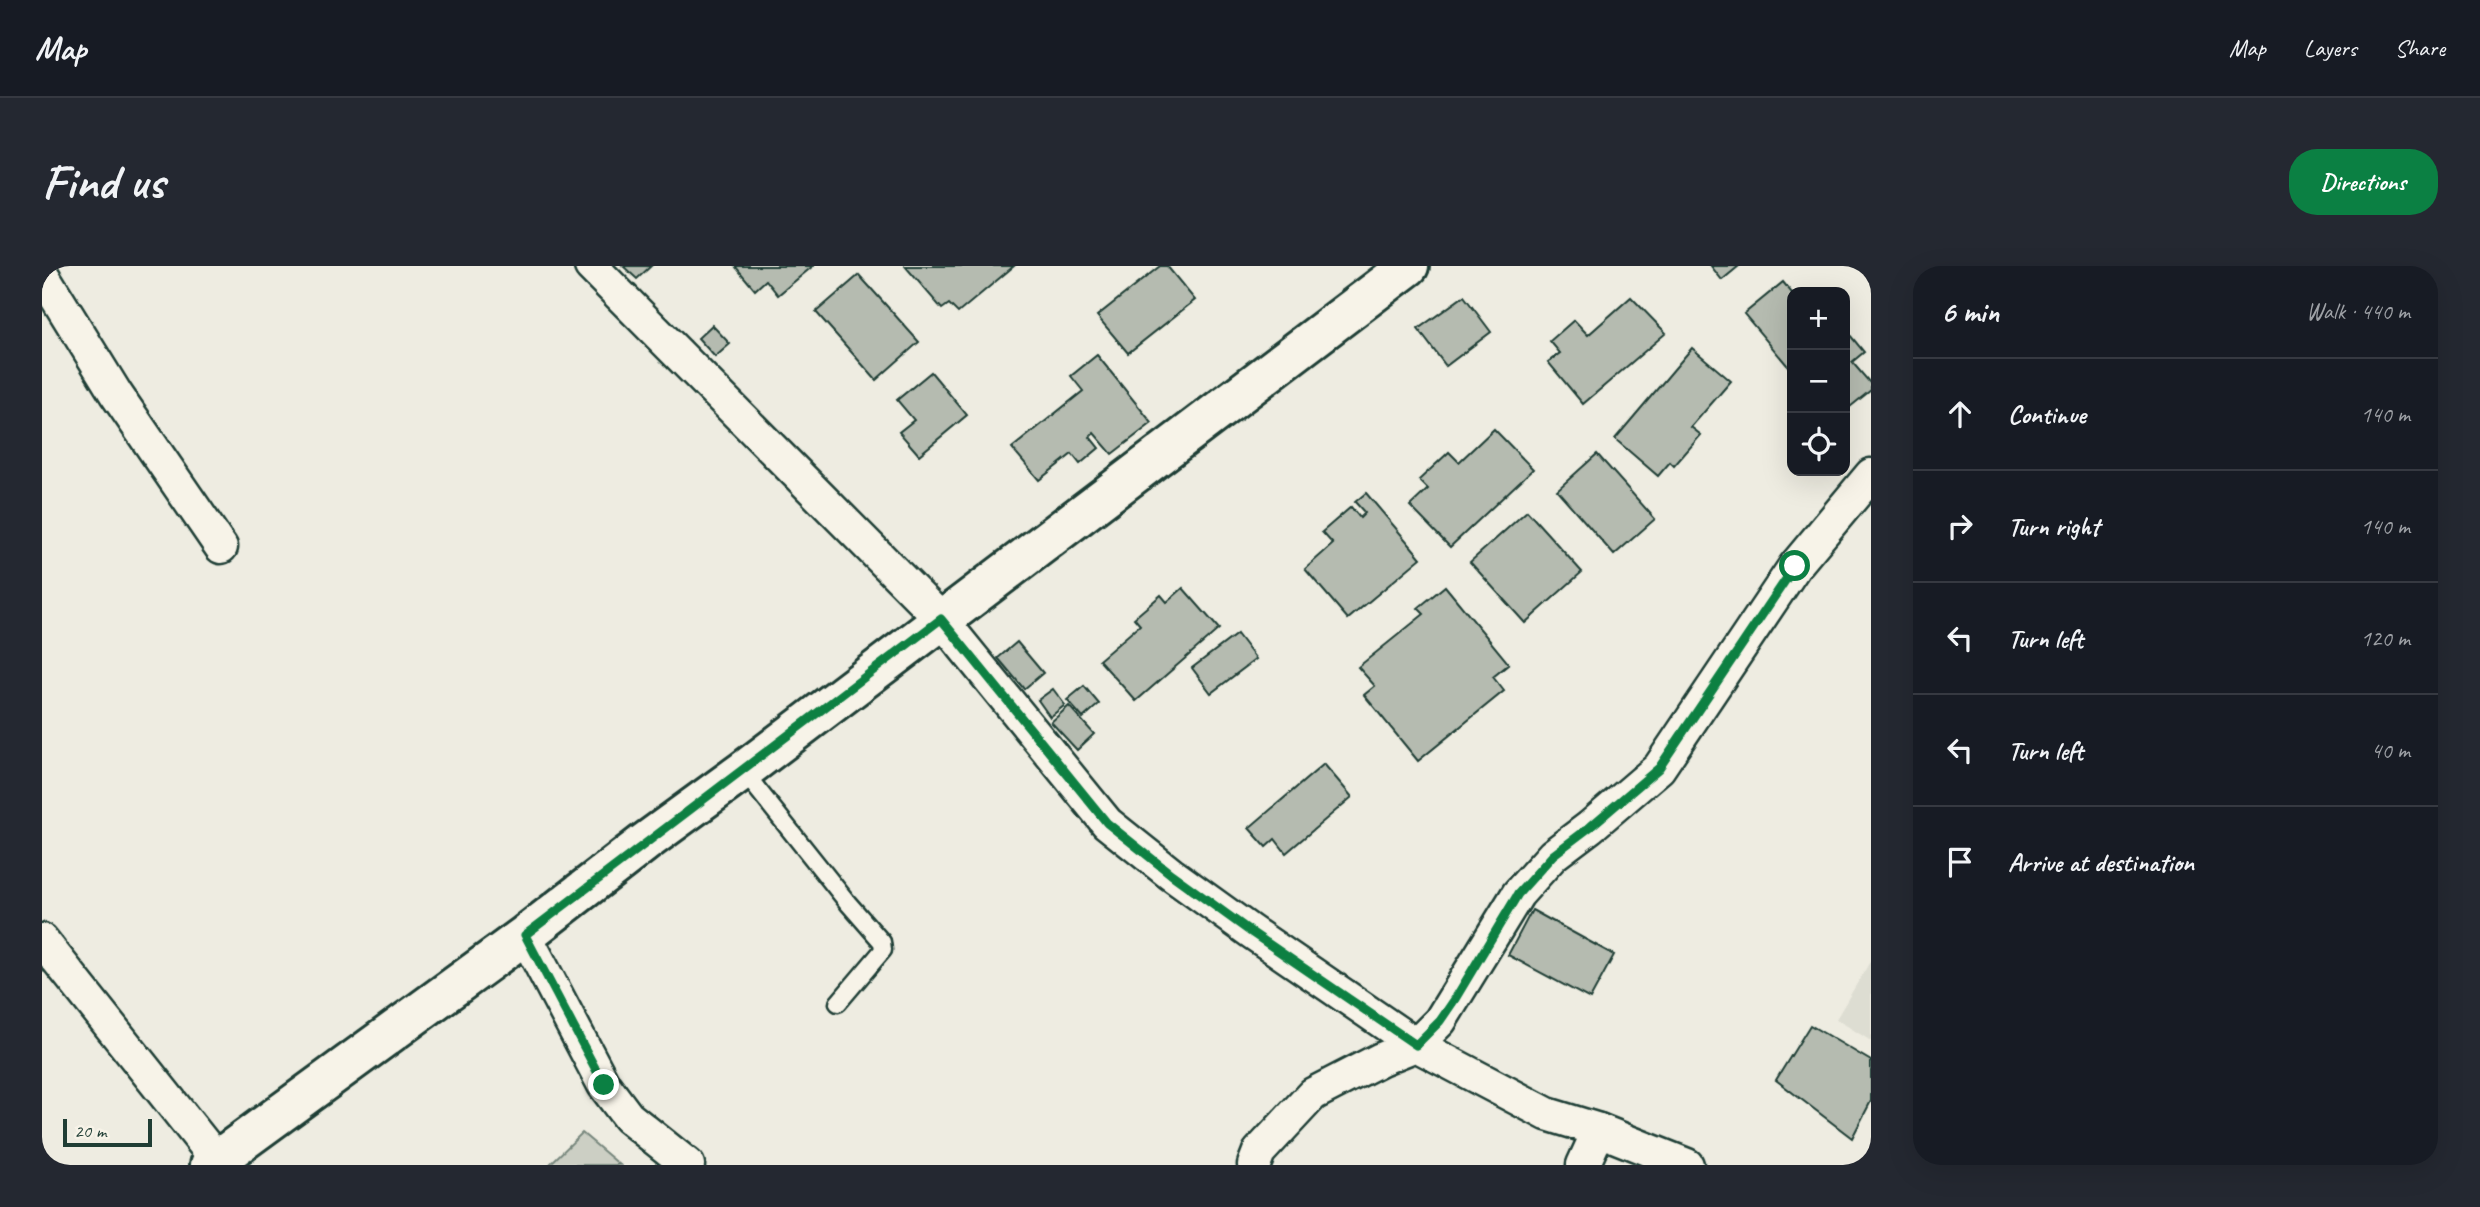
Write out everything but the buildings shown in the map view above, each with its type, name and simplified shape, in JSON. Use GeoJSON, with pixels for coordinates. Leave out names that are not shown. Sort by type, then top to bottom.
{"type":"FeatureCollection","features":[{"type":"Feature","properties":{"kind":"street"},"geometry":{"type":"LineString","coordinates":[[591,266],[941,619],[1107,823],[1251,932],[1416,1045],[1547,1114],[1599,1130],[1687,1165]]}},
{"type":"Feature","properties":{"kind":"street"},"geometry":{"type":"LineString","coordinates":[[45,950],[213,1162],[525,935],[1409,266]]}},
{"type":"Feature","properties":{"kind":"street"},"geometry":{"type":"LineString","coordinates":[[42,274],[116,394],[221,547]]}},
{"type":"Feature","properties":{"kind":"street"},"geometry":{"type":"LineString","coordinates":[[1254,1165],[1259,1152],[1312,1094],[1381,1059],[1416,1045],[1440,1021],[1518,894],[1553,855],[1659,768],[1795,566],[1871,475]]}},
{"type":"Feature","properties":{"kind":"street"},"geometry":{"type":"LineString","coordinates":[[525,935],[604,1085],[628,1117],[688,1165]]}},
{"type":"Feature","properties":{"kind":"street"},"geometry":{"type":"LineString","coordinates":[[1583,1165],[1599,1130]]}},
{"type":"Feature","properties":{"kind":"lane"},"geometry":{"type":"LineString","coordinates":[[743,771],[882,942],[883,950],[838,1003]]}},
{"type":"Feature","properties":{"kind":"shaded area"},"geometry":{"type":"Polygon","coordinates":[[[1871,960],[1871,1041],[1836,1019],[1871,960]]]}},
{"type":"Feature","properties":{"kind":"shaded area"},"geometry":{"type":"Polygon","coordinates":[[[582,1133],[620,1165],[549,1165],[582,1133]]]}},
{"type":"Feature","properties":{"kind":"route"},"geometry":{"type":"LineString","coordinates":[[604,1085],[525,935],[941,619],[1107,823],[1251,932],[1416,1045],[1440,1021],[1455,999],[1518,894],[1553,855],[1659,768],[1795,566]]}}]}
